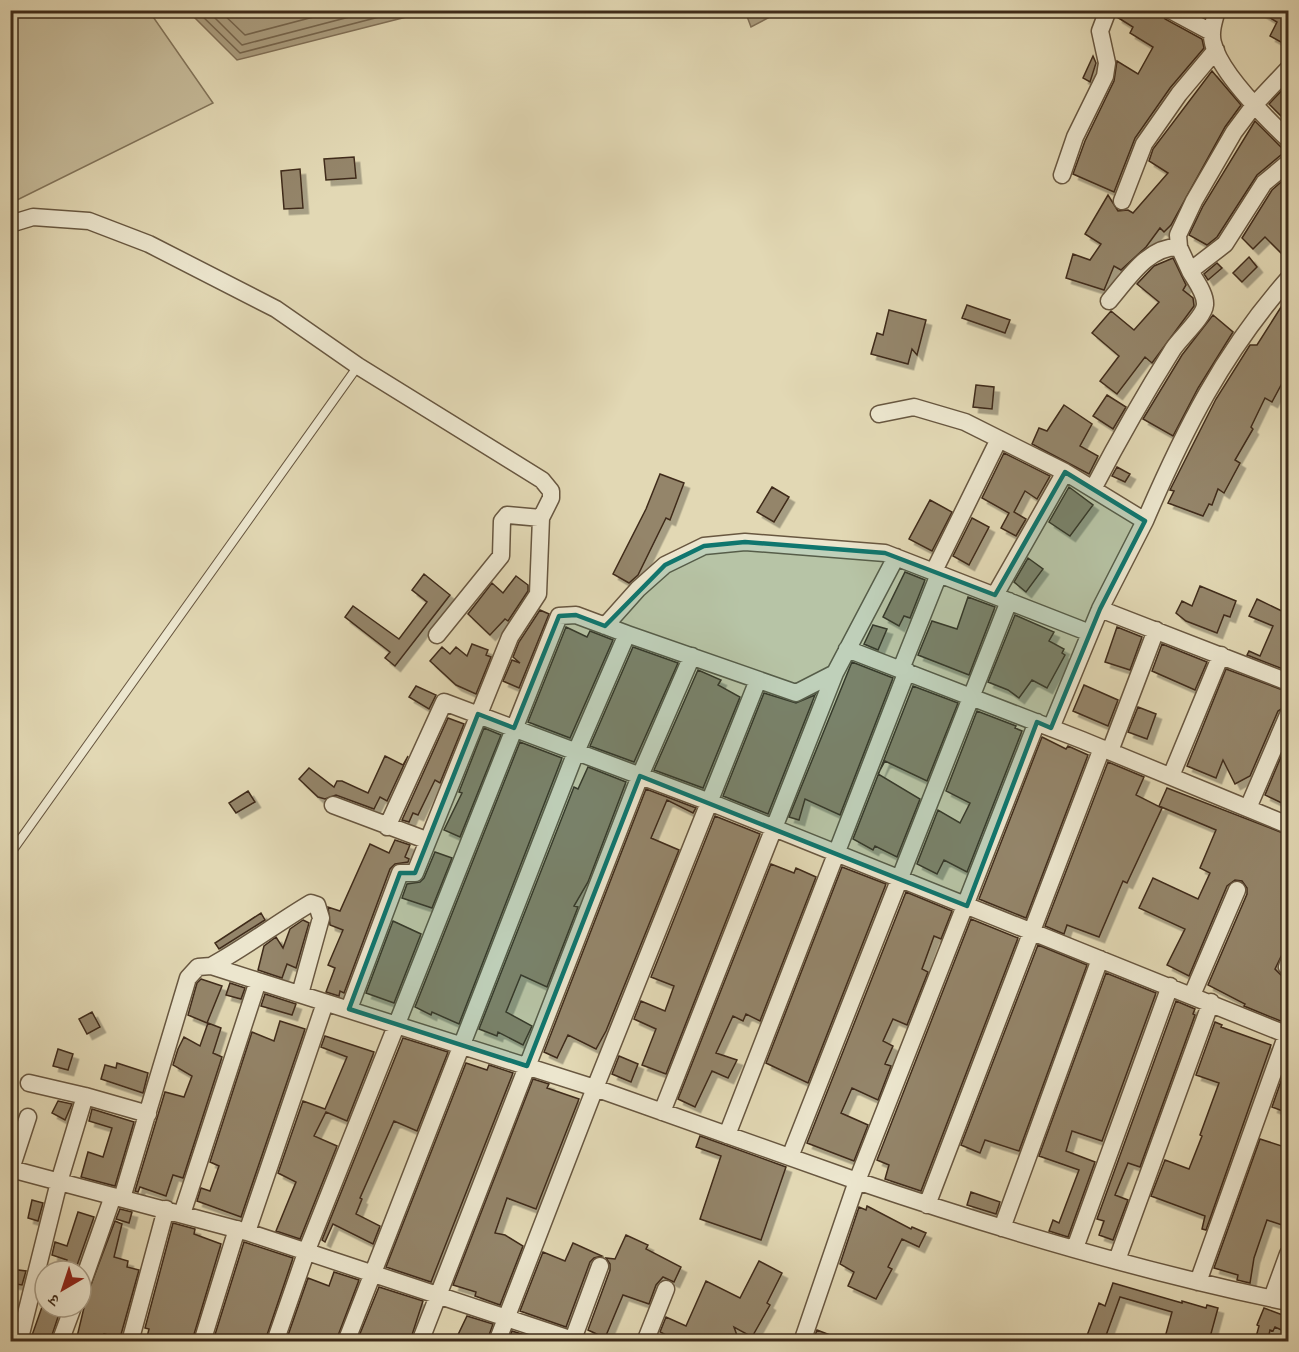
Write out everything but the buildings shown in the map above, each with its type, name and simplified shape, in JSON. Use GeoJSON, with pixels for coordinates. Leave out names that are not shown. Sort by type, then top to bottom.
{"type":"FeatureCollection","features":[{"type":"Feature","properties":{"kind":"street"},"geometry":{"type":"LineString","coordinates":[[1062,175],[1075,137],[1105,76],[1107,63],[1100,31],[1108,10]]}},
{"type":"Feature","properties":{"kind":"street"},"geometry":{"type":"LineString","coordinates":[[1170,10],[1211,32]]}},
{"type":"Feature","properties":{"kind":"street"},"geometry":{"type":"LineString","coordinates":[[1216,10],[1211,32],[1216,50],[1225,66],[1255,105],[1288,139]]}},
{"type":"Feature","properties":{"kind":"street"},"geometry":{"type":"LineString","coordinates":[[1122,201],[1144,144],[1179,94],[1216,50]]}},
{"type":"Feature","properties":{"kind":"street"},"geometry":{"type":"LineString","coordinates":[[1093,489],[1145,394],[1175,346],[1202,313],[1205,305],[1203,294],[1179,247],[1178,236],[1194,201],[1234,132],[1288,69]]}},
{"type":"Feature","properties":{"kind":"street"},"geometry":{"type":"LineString","coordinates":[[1190,271],[1225,244],[1264,183],[1288,163]]}},
{"type":"Feature","properties":{"kind":"street"},"geometry":{"type":"LineString","coordinates":[[10,224],[33,217],[89,221],[150,244],[276,309],[358,366],[542,480],[550,491],[551,498],[541,518],[538,594],[510,637],[426,840],[415,873],[400,873],[349,1009]]}},
{"type":"Feature","properties":{"kind":"street"},"geometry":{"type":"LineString","coordinates":[[1109,301],[1148,257],[1166,247],[1179,247]]}},
{"type":"Feature","properties":{"kind":"street"},"geometry":{"type":"LineString","coordinates":[[802,1341],[857,1180],[967,906],[1044,725],[1145,521],[1196,409],[1227,356],[1256,316],[1285,290]]}},
{"type":"Feature","properties":{"kind":"street"},"geometry":{"type":"LineString","coordinates":[[879,414],[914,407],[964,422],[1065,472],[1145,521]]}},
{"type":"Feature","properties":{"kind":"street"},"geometry":{"type":"LineString","coordinates":[[727,1135],[837,854],[937,573],[999,439]]}},
{"type":"Feature","properties":{"kind":"street"},"geometry":{"type":"LineString","coordinates":[[790,1157],[973,697],[1002,598],[1065,472]]}},
{"type":"Feature","properties":{"kind":"street"},"geometry":{"type":"LineString","coordinates":[[438,635],[501,556],[502,521],[507,515],[541,518]]}},
{"type":"Feature","properties":{"kind":"street"},"geometry":{"type":"LineString","coordinates":[[605,626],[638,589],[664,565],[704,546],[745,542],[885,553],[1090,633]]}},
{"type":"Feature","properties":{"kind":"street"},"geometry":{"type":"LineString","coordinates":[[662,1112],[835,673],[896,557]]}},
{"type":"Feature","properties":{"kind":"street"},"geometry":{"type":"LineString","coordinates":[[1100,609],[1288,682]]}},
{"type":"Feature","properties":{"kind":"street"},"geometry":{"type":"LineString","coordinates":[[275,1341],[307,1250],[559,616],[576,615],[796,693],[835,673]]}},
{"type":"Feature","properties":{"kind":"street"},"geometry":{"type":"LineString","coordinates":[[927,1205],[1032,932],[1156,630]]}},
{"type":"Feature","properties":{"kind":"street"},"geometry":{"type":"LineString","coordinates":[[346,1341],[576,752],[627,633]]}},
{"type":"Feature","properties":{"kind":"street"},"geometry":{"type":"LineString","coordinates":[[847,649],[1044,725],[1288,825]]}},
{"type":"Feature","properties":{"kind":"street"},"geometry":{"type":"LineString","coordinates":[[1171,776],[1221,655]]}},
{"type":"Feature","properties":{"kind":"street"},"geometry":{"type":"LineString","coordinates":[[420,1341],[640,776],[692,656]]}},
{"type":"Feature","properties":{"kind":"street"},"geometry":{"type":"LineString","coordinates":[[496,1341],[707,801],[758,680]]}},
{"type":"Feature","properties":{"kind":"street"},"geometry":{"type":"LineString","coordinates":[[387,827],[444,702],[707,801],[1288,1034],[1198,1282]]}},
{"type":"Feature","properties":{"kind":"street"},"geometry":{"type":"LineString","coordinates":[[1248,808],[1288,715]]}},
{"type":"Feature","properties":{"kind":"street"},"geometry":{"type":"LineString","coordinates":[[333,805],[426,840]]}},
{"type":"Feature","properties":{"kind":"street"},"geometry":{"type":"LineString","coordinates":[[1192,995],[1237,890]]}},
{"type":"Feature","properties":{"kind":"street"},"geometry":{"type":"LineString","coordinates":[[92,1259],[148,1114],[188,978],[198,968],[212,966],[252,944],[278,923],[311,903],[317,904],[321,918],[300,994]]}},
{"type":"Feature","properties":{"kind":"street"},"geometry":{"type":"LineString","coordinates":[[1002,1228],[1100,959]]}},
{"type":"Feature","properties":{"kind":"street"},"geometry":{"type":"LineString","coordinates":[[212,966],[325,1004],[349,1009],[595,1088],[927,1205],[1198,1282],[1280,1300],[1288,1254]]}},
{"type":"Feature","properties":{"kind":"street"},"geometry":{"type":"LineString","coordinates":[[182,1214],[258,981]]}},
{"type":"Feature","properties":{"kind":"street"},"geometry":{"type":"LineString","coordinates":[[1075,1248],[1170,986]]}},
{"type":"Feature","properties":{"kind":"street"},"geometry":{"type":"LineString","coordinates":[[1117,1260],[1211,1002]]}},
{"type":"Feature","properties":{"kind":"street"},"geometry":{"type":"LineString","coordinates":[[201,1341],[325,1004]]}},
{"type":"Feature","properties":{"kind":"street"},"geometry":{"type":"LineString","coordinates":[[29,1083],[148,1114]]}},
{"type":"Feature","properties":{"kind":"street"},"geometry":{"type":"LineString","coordinates":[[19,1341],[58,1182],[85,1096]]}},
{"type":"Feature","properties":{"kind":"street"},"geometry":{"type":"LineString","coordinates":[[28,1117],[11,1169],[242,1230],[372,1271],[575,1341],[600,1266]]}},
{"type":"Feature","properties":{"kind":"street"},"geometry":{"type":"LineString","coordinates":[[130,1341],[166,1209]]}},
{"type":"Feature","properties":{"kind":"street"},"geometry":{"type":"LineString","coordinates":[[645,1341],[666,1288]]}},
{"type":"Feature","properties":{"kind":"street"},"geometry":{"type":"LineString","coordinates":[[60,1341],[68,1319]]}},
{"type":"Feature","properties":{"kind":"lane"},"geometry":{"type":"LineString","coordinates":[[10,854],[358,366]]}},
{"type":"Feature","properties":{"kind":"highlighted area"},"geometry":{"type":"Polygon","coordinates":[[[1065,472],[1145,521],[1100,609],[1051,728],[1037,722],[967,906],[640,776],[527,1066],[349,1009],[400,873],[415,873],[478,714],[514,728],[559,616],[576,615],[605,626],[665,565],[704,546],[745,542],[885,553],[995,595],[1065,472]]]}},
{"type":"Feature","properties":{"kind":"shaded area"},"geometry":{"type":"Polygon","coordinates":[[[10,11],[149,11],[213,103],[11,203],[10,11]]]}},
{"type":"Feature","properties":{"kind":"water"},"geometry":{"type":"Polygon","coordinates":[[[188,11],[430,11],[237,60],[188,11]]]}},
{"type":"Feature","properties":{"kind":"water"},"geometry":{"type":"Polygon","coordinates":[[[745,11],[781,11],[751,27],[745,11]]]}}]}
